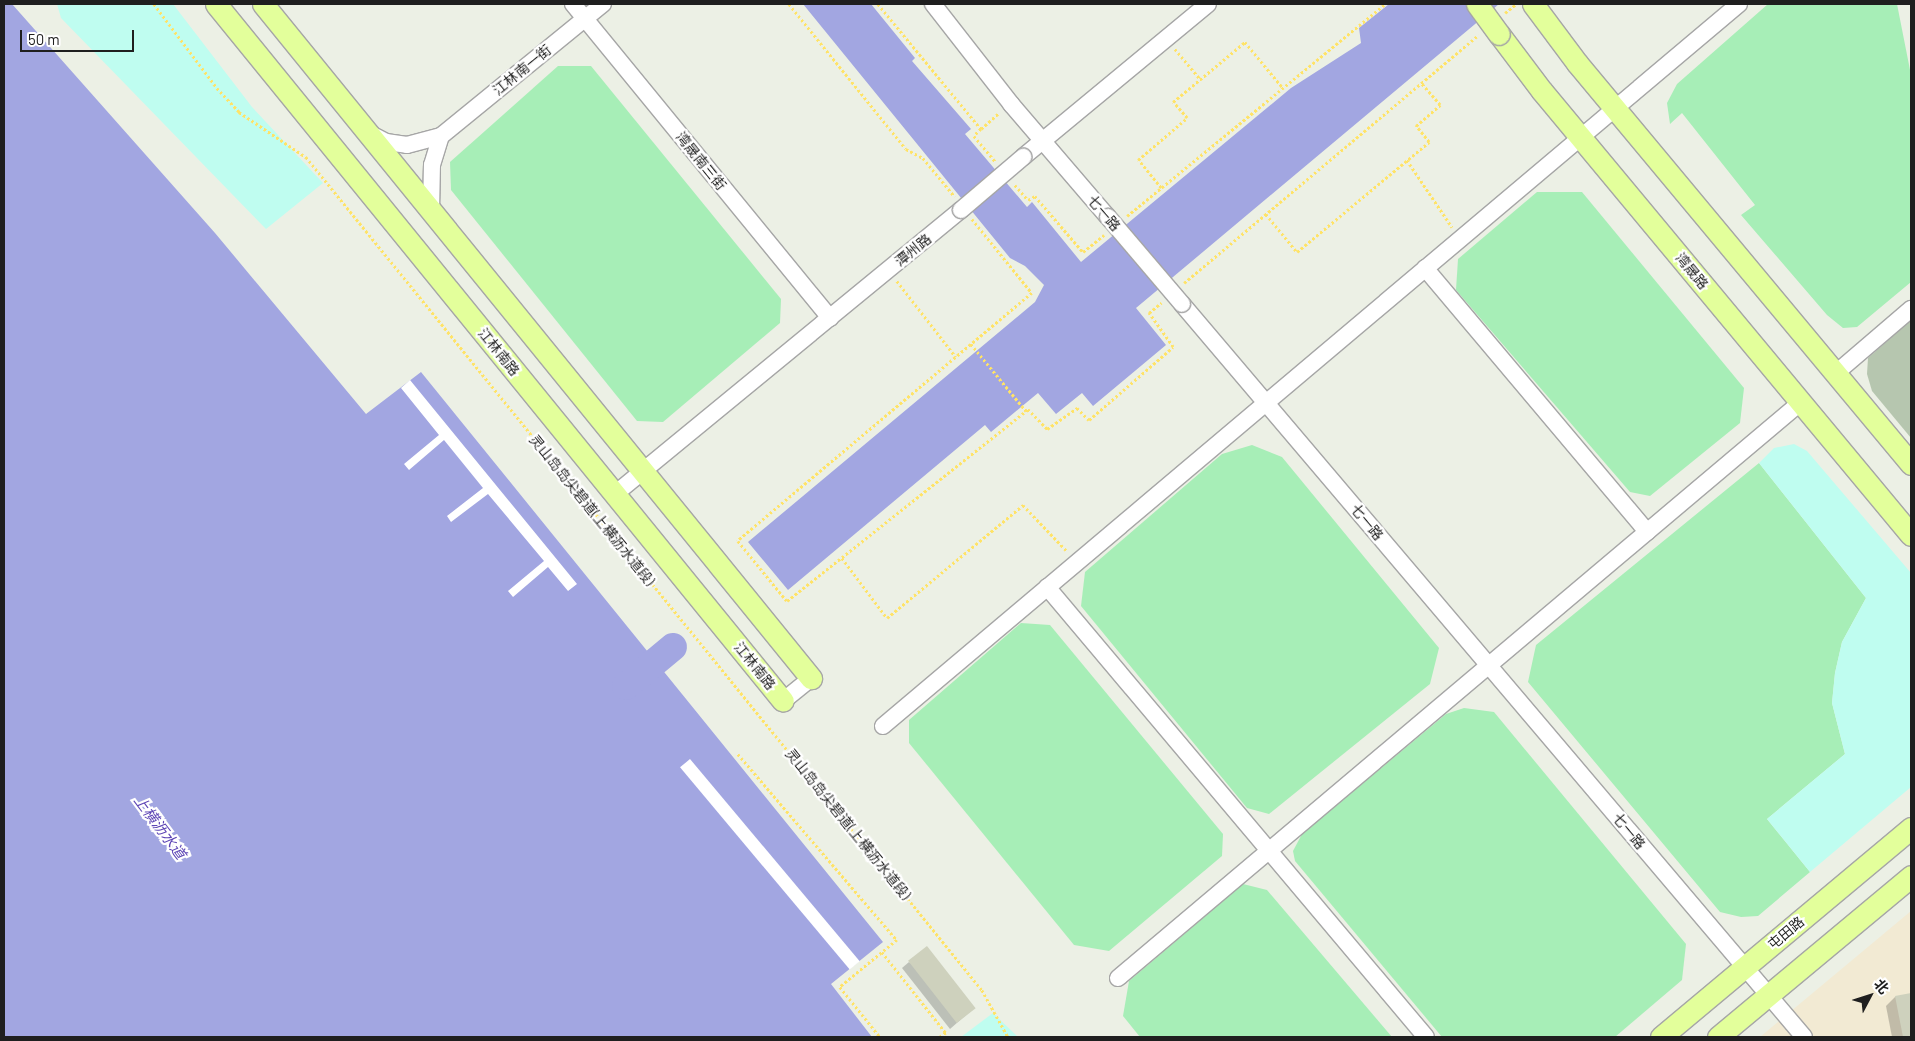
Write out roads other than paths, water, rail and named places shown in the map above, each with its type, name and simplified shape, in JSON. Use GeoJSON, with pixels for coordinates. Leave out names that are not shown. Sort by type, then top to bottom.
{"type":"FeatureCollection","features":[{"type":"Feature","properties":{"kind":"main road","name":"江林南路"},"geometry":{"type":"LineString","coordinates":[[216,4],[783,701]]}},
{"type":"Feature","properties":{"kind":"main road"},"geometry":{"type":"LineString","coordinates":[[263,4],[811,678]]}},
{"type":"Feature","properties":{"kind":"main road","name":"湾晟路"},"geometry":{"type":"LineString","coordinates":[[1477,4],[1493,28],[1580,138],[1911,535]]}},
{"type":"Feature","properties":{"kind":"main road"},"geometry":{"type":"LineString","coordinates":[[1527,4],[1911,464]]}},
{"type":"Feature","properties":{"kind":"main road","name":"屯田路"},"geometry":{"type":"LineString","coordinates":[[1661,1037],[1911,828]]}},
{"type":"Feature","properties":{"kind":"main road"},"geometry":{"type":"LineString","coordinates":[[1718,1037],[1911,876]]}},
{"type":"Feature","properties":{"kind":"street","name":"湾晟南三街"},"geometry":{"type":"LineString","coordinates":[[573,4],[830,318]]}},
{"type":"Feature","properties":{"kind":"street","name":"江林南一街"},"geometry":{"type":"LineString","coordinates":[[442,136],[603,4]]}},
{"type":"Feature","properties":{"kind":"street","name":"七一路"},"geometry":{"type":"LineString","coordinates":[[933,4],[1010,104],[1110,223],[1180,296],[1266,403],[1804,1037]]}},
{"type":"Feature","properties":{"kind":"street","name":"潭州路"},"geometry":{"type":"LineString","coordinates":[[614,494],[964,210],[1023,157],[1208,4]]}},
{"type":"Feature","properties":{"kind":"street"},"geometry":{"type":"LineString","coordinates":[[882,726],[1739,4]]}},
{"type":"Feature","properties":{"kind":"street"},"geometry":{"type":"LineString","coordinates":[[367,132],[386,142],[407,145],[442,136]]}},
{"type":"Feature","properties":{"kind":"street"},"geometry":{"type":"LineString","coordinates":[[431,211],[432,165],[442,136]]}},
{"type":"Feature","properties":{"kind":"street"},"geometry":{"type":"LineString","coordinates":[[1426,268],[1647,532]]}},
{"type":"Feature","properties":{"kind":"street"},"geometry":{"type":"LineString","coordinates":[[1836,373],[1911,309]]}},
{"type":"Feature","properties":{"kind":"street"},"geometry":{"type":"LineString","coordinates":[[1118,978],[1801,402]]}},
{"type":"Feature","properties":{"kind":"street"},"geometry":{"type":"LineString","coordinates":[[1047,587],[1426,1037]]}},
{"type":"Feature","properties":{"kind":"street"},"geometry":{"type":"LineString","coordinates":[[783,701],[811,678]]}},
{"type":"Feature","properties":{"kind":"water","name":"上横沥水道"},"geometry":{"type":"Polygon","coordinates":[[[4,4],[12,4],[215,233],[366,414],[421,372],[883,942],[831,984],[872,1037],[4,1037],[4,4]]]}},
{"type":"Feature","properties":{"kind":"water"},"geometry":{"type":"Polygon","coordinates":[[[803,4],[871,4],[915,58],[912,61],[971,129],[965,134],[1027,207],[1032,202],[1081,262],[1291,88],[1361,43],[1359,28],[1389,4],[1499,4],[1136,308],[1166,345],[1093,406],[1082,393],[1056,414],[1038,393],[991,432],[985,425],[788,590],[748,542],[1035,302],[1044,285],[1025,266],[1010,258],[803,4]]]}},
{"type":"Feature","properties":{"kind":"waterway"},"geometry":{"type":"LineString","coordinates":[[626,686],[673,647]]}}]}
